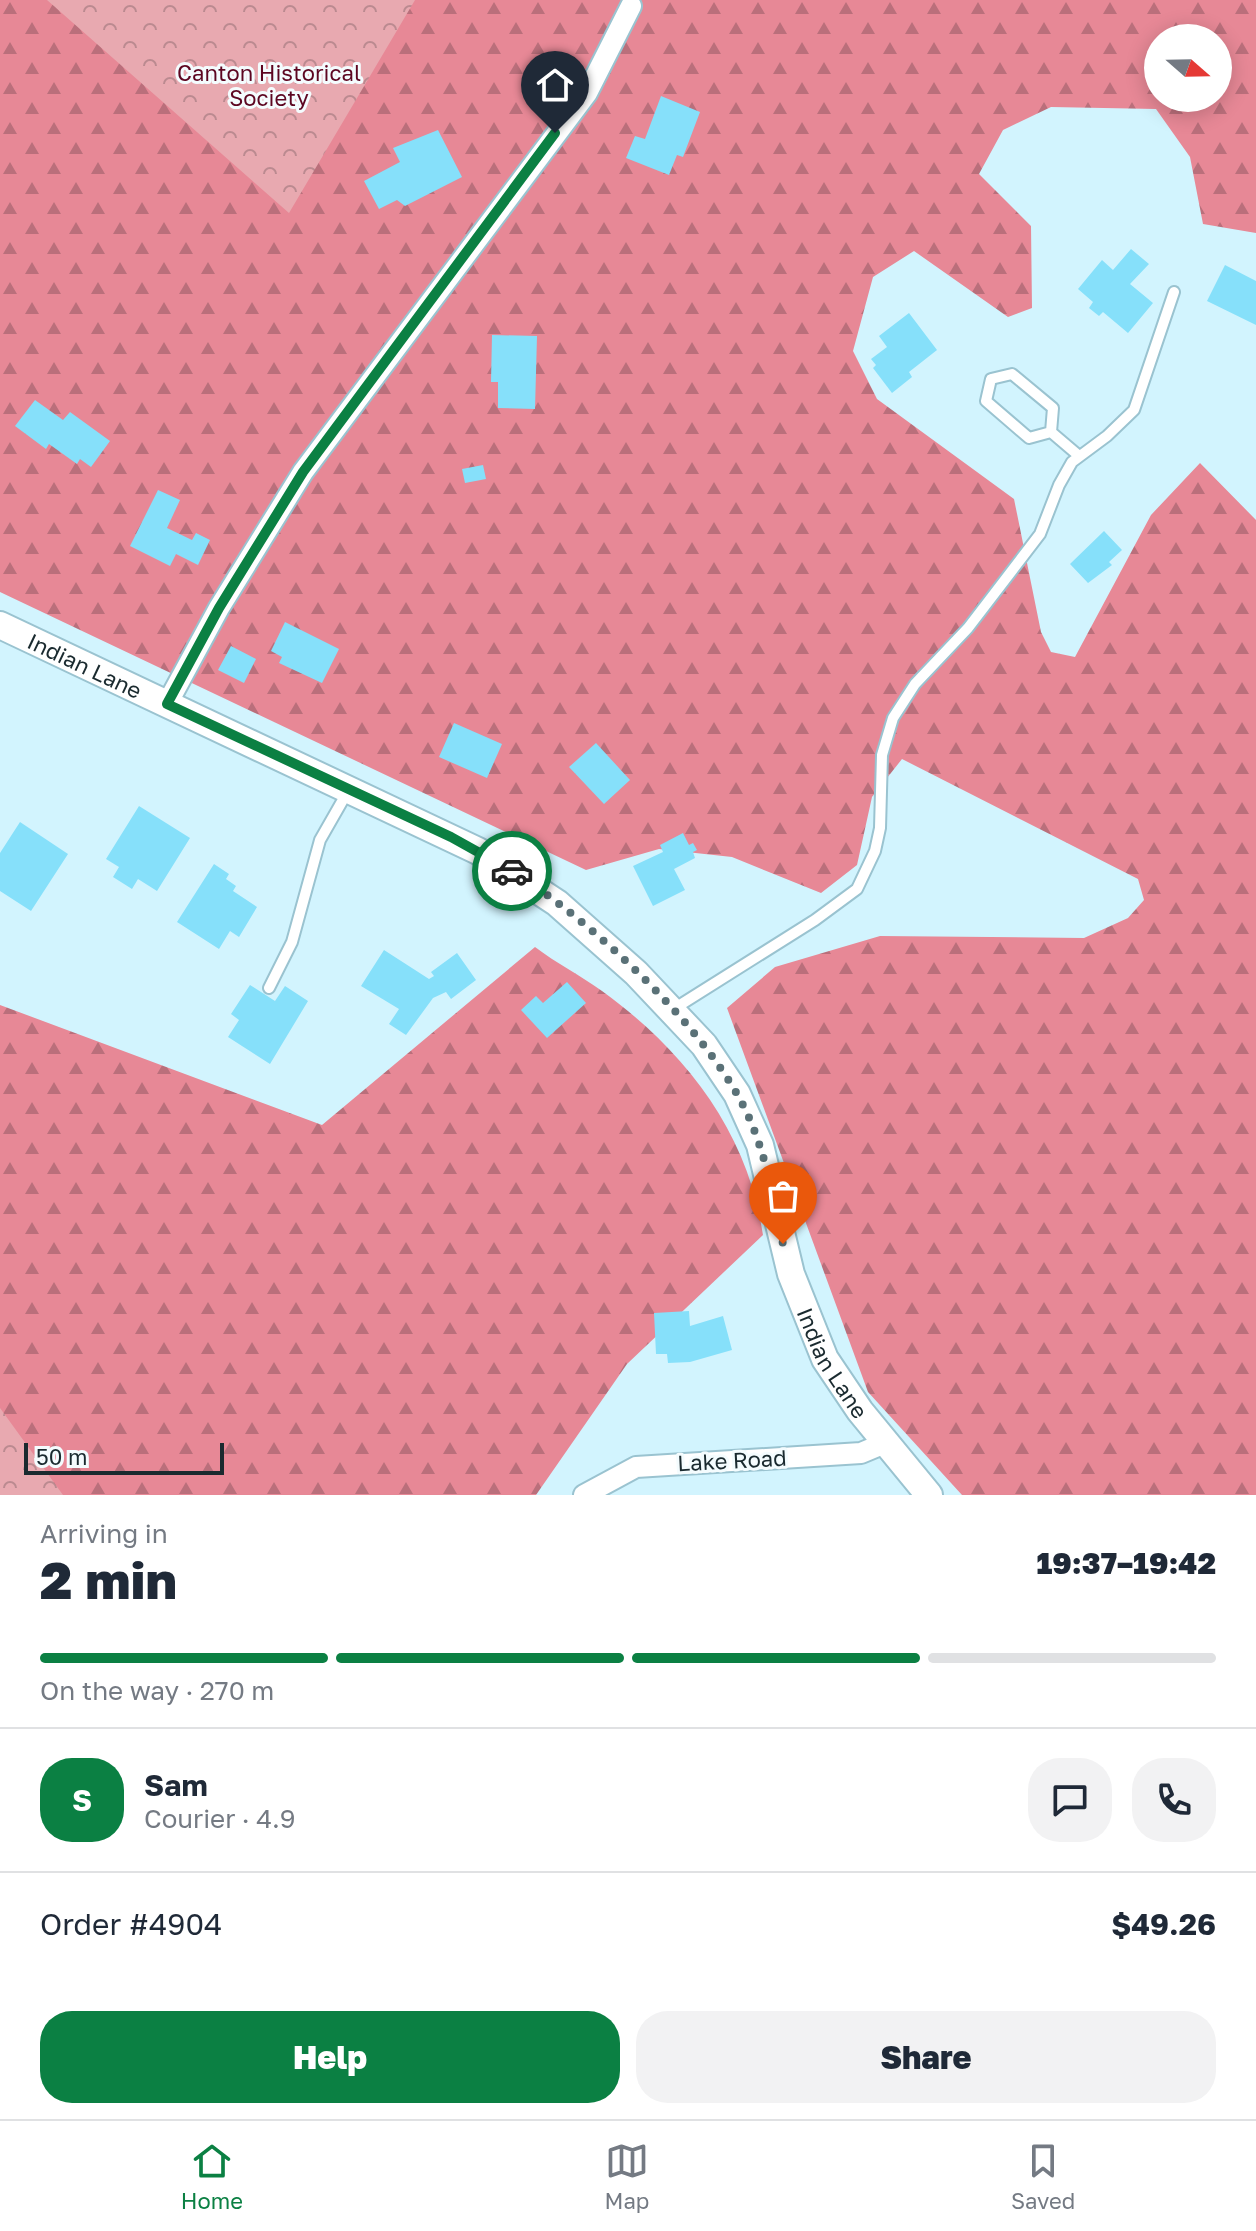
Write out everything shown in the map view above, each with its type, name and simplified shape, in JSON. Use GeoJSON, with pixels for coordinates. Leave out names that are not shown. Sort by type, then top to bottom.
{"type":"FeatureCollection","features":[{"type":"Feature","properties":{"kind":"street"},"geometry":{"type":"LineString","coordinates":[[167,704],[219,608],[303,472],[587,93],[631,6]]}},
{"type":"Feature","properties":{"kind":"street","name":"Indian Lane"},"geometry":{"type":"LineString","coordinates":[[0,625],[478,851],[522,878],[585,927],[672,1010],[721,1068],[750,1118],[801,1305],[825,1359],[885,1443],[929,1495]]}},
{"type":"Feature","properties":{"kind":"street","name":"Lake Road"},"geometry":{"type":"LineString","coordinates":[[584,1495],[605,1480],[636,1467],[861,1453],[885,1443]]}},
{"type":"Feature","properties":{"kind":"lane"},"geometry":{"type":"LineString","coordinates":[[672,1010],[815,920],[857,889],[875,851],[880,828],[882,755],[893,718],[915,684],[968,628],[1040,534],[1065,472],[1078,455],[1107,436],[1134,410],[1174,292]]}},
{"type":"Feature","properties":{"kind":"lane"},"geometry":{"type":"LineString","coordinates":[[1012,374],[1053,408],[1051,432],[1029,438],[986,401],[991,379],[1012,374]]}},
{"type":"Feature","properties":{"kind":"lane"},"geometry":{"type":"LineString","coordinates":[[1051,432],[1078,455]]}},
{"type":"Feature","properties":{"kind":"lane"},"geometry":{"type":"LineString","coordinates":[[269,988],[292,942],[320,840],[349,789]]}},
{"type":"Feature","properties":{"kind":"green space"},"geometry":{"type":"Polygon","coordinates":[[[0,0],[1256,0],[1256,233],[1203,224],[1190,157],[1158,112],[1232,112],[1232,24],[1144,24],[1144,109],[1051,107],[1003,130],[979,174],[1031,226],[1032,308],[1008,317],[914,251],[873,277],[853,351],[877,399],[1014,499],[1041,632],[1051,652],[1075,657],[1151,515],[1200,463],[1256,520],[1256,1495],[962,1495],[868,1392],[727,1008],[775,967],[880,936],[1084,938],[1128,918],[1144,900],[1138,879],[902,759],[872,797],[857,865],[821,893],[732,857],[659,849],[586,870],[0,592],[0,0]]]}},
{"type":"Feature","properties":{"kind":"green space","name":"Canton Historical Society"},"geometry":{"type":"Polygon","coordinates":[[[47,0],[415,0],[289,213],[47,0]]]}},
{"type":"Feature","properties":{"kind":"green space"},"geometry":{"type":"Polygon","coordinates":[[[535,947],[632,1014],[685,1067],[727,1128],[743,1162],[763,1235],[627,1364],[536,1495],[0,1495],[0,1005],[322,1125],[535,947]]]}},
{"type":"Feature","properties":{"kind":"green space"},"geometry":{"type":"Polygon","coordinates":[[[0,1408],[63,1495],[0,1495],[0,1408]]]}},
{"type":"Feature","properties":{"kind":"building"},"geometry":{"type":"Polygon","coordinates":[[[661,96],[700,112],[683,157],[677,155],[669,175],[626,158],[635,136],[645,139],[661,96]]]}},
{"type":"Feature","properties":{"kind":"building"},"geometry":{"type":"Polygon","coordinates":[[[438,130],[462,177],[405,206],[397,200],[379,209],[364,181],[400,162],[393,148],[438,130]]]}},
{"type":"Feature","properties":{"kind":"building"},"geometry":{"type":"Polygon","coordinates":[[[1131,249],[1149,264],[1130,284],[1153,303],[1128,333],[1103,312],[1099,316],[1089,308],[1093,302],[1078,289],[1102,260],[1113,270],[1131,249]]]}},
{"type":"Feature","properties":{"kind":"building"},"geometry":{"type":"Polygon","coordinates":[[[1225,265],[1256,281],[1256,325],[1207,301],[1225,265]]]}},
{"type":"Feature","properties":{"kind":"building"},"geometry":{"type":"Polygon","coordinates":[[[909,313],[937,350],[909,372],[912,377],[892,393],[873,368],[876,365],[871,359],[887,347],[879,336],[909,313]]]}},
{"type":"Feature","properties":{"kind":"building"},"geometry":{"type":"Polygon","coordinates":[[[492,335],[537,336],[535,409],[498,408],[498,382],[491,382],[492,335]]]}},
{"type":"Feature","properties":{"kind":"building"},"geometry":{"type":"Polygon","coordinates":[[[35,400],[63,420],[70,412],[110,441],[91,467],[80,459],[77,464],[49,444],[46,449],[15,426],[35,400]]]}},
{"type":"Feature","properties":{"kind":"building"},"geometry":{"type":"Polygon","coordinates":[[[483,465],[486,479],[465,483],[462,469],[483,465]]]}},
{"type":"Feature","properties":{"kind":"building"},"geometry":{"type":"Polygon","coordinates":[[[158,490],[180,500],[167,528],[192,540],[196,533],[210,540],[198,565],[176,554],[170,566],[130,546],[158,490]]]}},
{"type":"Feature","properties":{"kind":"building"},"geometry":{"type":"Polygon","coordinates":[[[1104,531],[1122,550],[1109,562],[1112,565],[1088,583],[1070,564],[1104,531]]]}},
{"type":"Feature","properties":{"kind":"building"},"geometry":{"type":"Polygon","coordinates":[[[285,622],[339,649],[322,683],[279,663],[282,657],[271,651],[285,622]]]}},
{"type":"Feature","properties":{"kind":"building"},"geometry":{"type":"Polygon","coordinates":[[[231,646],[256,659],[244,683],[218,670],[231,646]]]}},
{"type":"Feature","properties":{"kind":"building"},"geometry":{"type":"Polygon","coordinates":[[[454,723],[502,744],[487,778],[439,757],[454,723]]]}},
{"type":"Feature","properties":{"kind":"building"},"geometry":{"type":"Polygon","coordinates":[[[596,743],[630,780],[604,804],[569,767],[596,743]]]}},
{"type":"Feature","properties":{"kind":"building"},"geometry":{"type":"Polygon","coordinates":[[[139,806],[190,838],[157,891],[138,879],[132,889],[113,877],[119,867],[106,859],[139,806]]]}},
{"type":"Feature","properties":{"kind":"building"},"geometry":{"type":"Polygon","coordinates":[[[20,822],[68,854],[31,911],[0,891],[0,853],[20,822]]]}},
{"type":"Feature","properties":{"kind":"building"},"geometry":{"type":"Polygon","coordinates":[[[683,833],[689,845],[693,843],[697,850],[693,852],[695,858],[674,869],[685,890],[653,906],[633,866],[663,852],[660,845],[683,833]]]}},
{"type":"Feature","properties":{"kind":"building"},"geometry":{"type":"Polygon","coordinates":[[[214,864],[229,874],[226,879],[236,886],[233,891],[257,907],[239,937],[230,931],[219,949],[177,922],[214,864]]]}},
{"type":"Feature","properties":{"kind":"building"},"geometry":{"type":"Polygon","coordinates":[[[384,950],[429,979],[434,976],[431,972],[457,953],[476,980],[451,999],[446,992],[433,998],[406,1035],[389,1024],[399,1009],[361,986],[384,950]]]}},
{"type":"Feature","properties":{"kind":"building"},"geometry":{"type":"Polygon","coordinates":[[[567,982],[586,1003],[547,1038],[521,1010],[536,996],[543,1003],[567,982]]]}},
{"type":"Feature","properties":{"kind":"building"},"geometry":{"type":"Polygon","coordinates":[[[250,985],[275,1001],[285,986],[308,1001],[270,1064],[228,1037],[239,1020],[231,1014],[250,985]]]}},
{"type":"Feature","properties":{"kind":"building"},"geometry":{"type":"Polygon","coordinates":[[[689,1311],[690,1326],[723,1316],[732,1350],[690,1362],[668,1363],[667,1354],[656,1354],[654,1313],[689,1311]]]}},
{"type":"Feature","properties":{"kind":"way so far"},"geometry":{"type":"LineString","coordinates":[[512,871],[557,903],[636,973],[704,1045],[721,1068],[750,1118],[760,1145],[783,1244]]}},
{"type":"Feature","properties":{"kind":"route"},"geometry":{"type":"LineString","coordinates":[[512,871],[451,837],[167,704],[219,608],[303,472],[555,133]]}}]}
